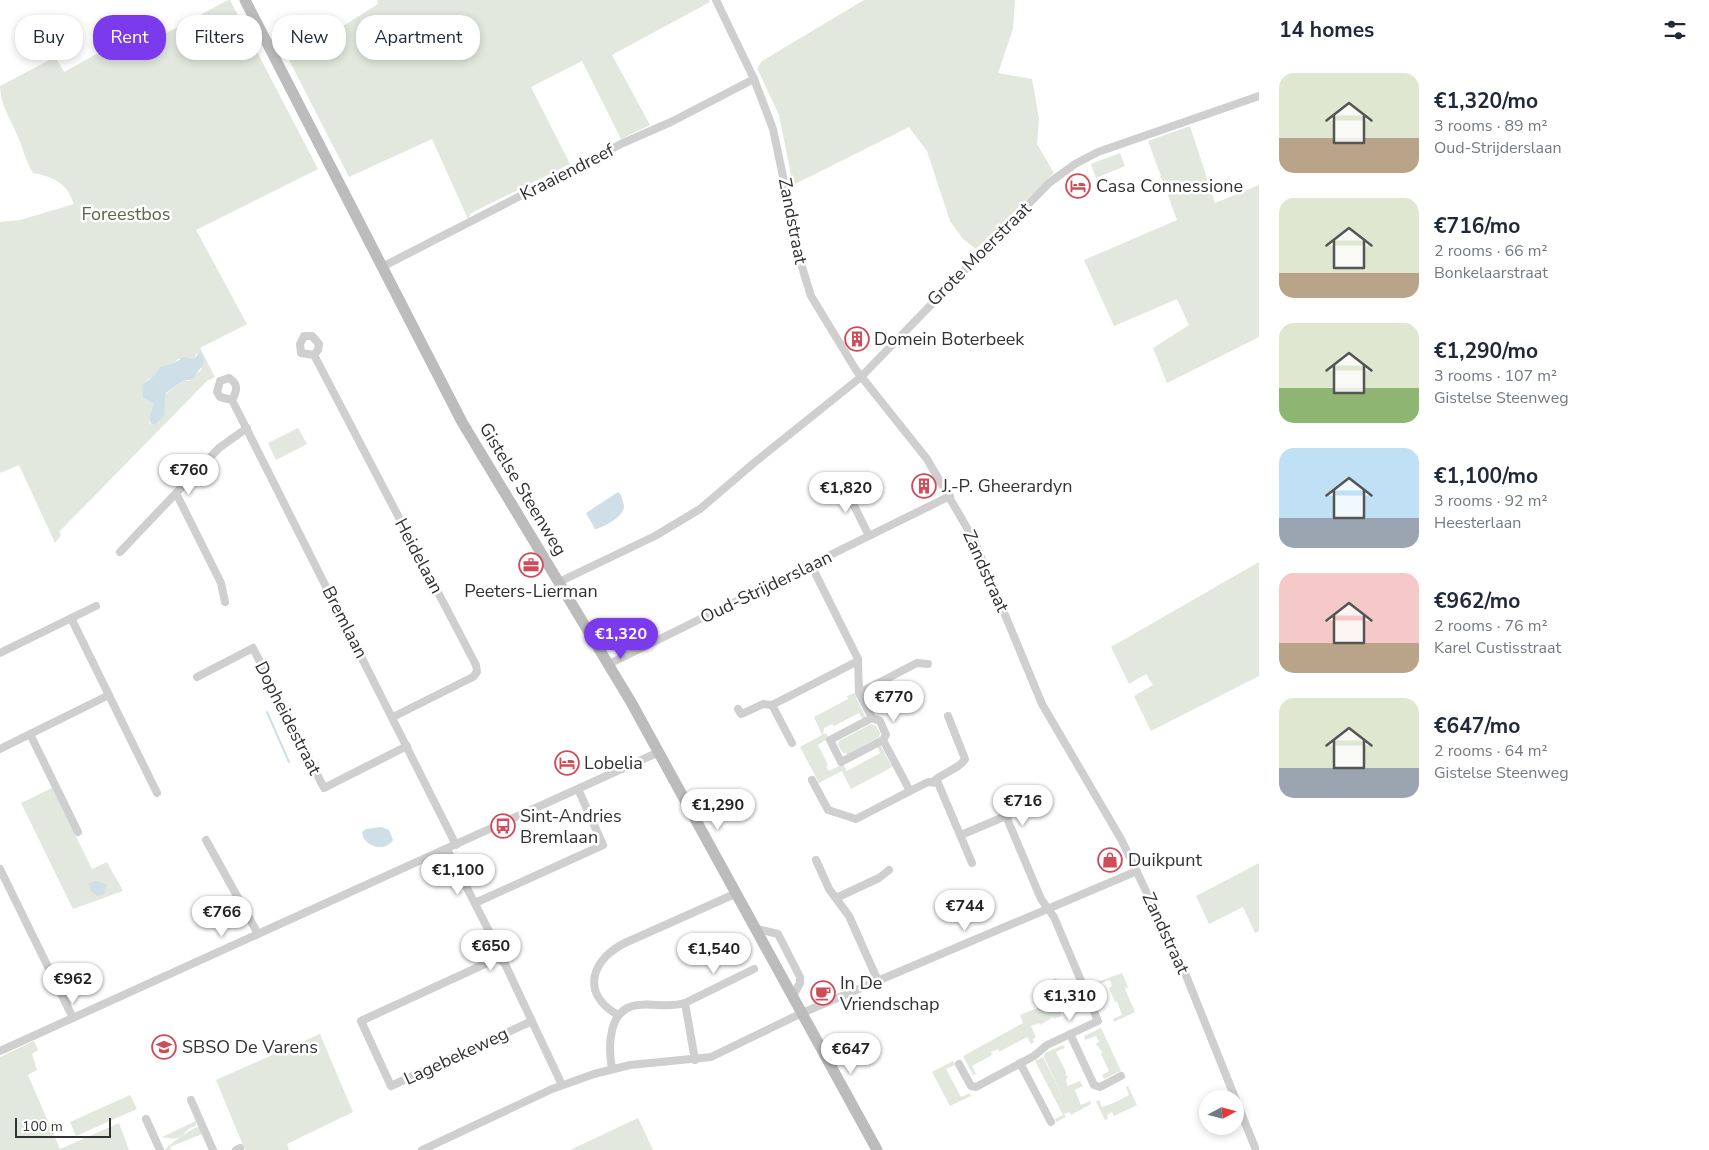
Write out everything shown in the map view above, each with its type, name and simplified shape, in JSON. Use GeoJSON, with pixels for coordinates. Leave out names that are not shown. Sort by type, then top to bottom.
{"type":"FeatureCollection","features":[{"type":"Feature","properties":{"kind":"main road","name":"Gistelse Steenweg"},"geometry":{"type":"LineString","coordinates":[[245,0],[462,422],[609,664],[737,893],[877,1150]]}},
{"type":"Feature","properties":{"kind":"street","name":"Zandstraat"},"geometry":{"type":"LineString","coordinates":[[716,0],[754,79],[776,141],[807,287],[832,335],[861,377],[916,444],[950,496],[988,568],[1030,676],[1049,718],[1116,831],[1183,968],[1256,1150]]}},
{"type":"Feature","properties":{"kind":"street","name":"Kraaiendreef"},"geometry":{"type":"LineString","coordinates":[[382,267],[623,143],[671,122],[754,79]]}},
{"type":"Feature","properties":{"kind":"street","name":"Grote Moerstraat"},"geometry":{"type":"LineString","coordinates":[[559,582],[642,543],[691,515],[861,377],[1049,183],[1067,169],[1098,152],[1259,96]]}},
{"type":"Feature","properties":{"kind":"street","name":"Heidelaan"},"geometry":{"type":"LineString","coordinates":[[314,355],[476,665],[477,672],[473,677],[392,717]]}},
{"type":"Feature","properties":{"kind":"street","name":"Bremlaan"},"geometry":{"type":"LineString","coordinates":[[232,400],[456,845]]}},
{"type":"Feature","properties":{"kind":"street"},"geometry":{"type":"LineString","coordinates":[[120,552],[219,448],[247,428]]}},
{"type":"Feature","properties":{"kind":"street"},"geometry":{"type":"LineString","coordinates":[[824,487],[836,478],[845,487],[869,536]]}},
{"type":"Feature","properties":{"kind":"street"},"geometry":{"type":"LineString","coordinates":[[176,493],[221,583],[225,602]]}},
{"type":"Feature","properties":{"kind":"street","name":"Oud-Strijderslaan"},"geometry":{"type":"LineString","coordinates":[[609,664],[950,496]]}},
{"type":"Feature","properties":{"kind":"street"},"geometry":{"type":"LineString","coordinates":[[811,564],[858,661],[859,693],[872,718],[880,721],[886,734],[883,740],[841,762],[830,740],[872,718]]}},
{"type":"Feature","properties":{"kind":"street"},"geometry":{"type":"LineString","coordinates":[[0,653],[96,606]]}},
{"type":"Feature","properties":{"kind":"street"},"geometry":{"type":"LineString","coordinates":[[71,618],[157,793]]}},
{"type":"Feature","properties":{"kind":"street","name":"Dopheidestraat"},"geometry":{"type":"LineString","coordinates":[[197,677],[254,648],[324,788],[407,746]]}},
{"type":"Feature","properties":{"kind":"street"},"geometry":{"type":"LineString","coordinates":[[738,709],[741,714],[763,704],[772,705],[858,661]]}},
{"type":"Feature","properties":{"kind":"street"},"geometry":{"type":"LineString","coordinates":[[859,693],[917,663],[928,664]]}},
{"type":"Feature","properties":{"kind":"street"},"geometry":{"type":"LineString","coordinates":[[0,749],[109,695]]}},
{"type":"Feature","properties":{"kind":"street"},"geometry":{"type":"LineString","coordinates":[[772,705],[792,743]]}},
{"type":"Feature","properties":{"kind":"street"},"geometry":{"type":"LineString","coordinates":[[812,780],[828,810],[856,819],[928,782],[934,781],[942,774],[962,763],[965,759],[948,716]]}},
{"type":"Feature","properties":{"kind":"street"},"geometry":{"type":"LineString","coordinates":[[30,734],[78,832]]}},
{"type":"Feature","properties":{"kind":"street"},"geometry":{"type":"LineString","coordinates":[[883,740],[910,791]]}},
{"type":"Feature","properties":{"kind":"street"},"geometry":{"type":"LineString","coordinates":[[0,1051],[659,752]]}},
{"type":"Feature","properties":{"kind":"street"},"geometry":{"type":"LineString","coordinates":[[934,781],[940,786],[972,863]]}},
{"type":"Feature","properties":{"kind":"street"},"geometry":{"type":"LineString","coordinates":[[475,903],[603,845],[578,790]]}},
{"type":"Feature","properties":{"kind":"street"},"geometry":{"type":"LineString","coordinates":[[961,835],[1018,811]]}},
{"type":"Feature","properties":{"kind":"street"},"geometry":{"type":"LineString","coordinates":[[960,1064],[973,1087],[1020,1064],[1034,1056],[1047,1045],[1098,1021],[1054,917],[1048,909],[1006,816]]}},
{"type":"Feature","properties":{"kind":"street"},"geometry":{"type":"LineString","coordinates":[[206,840],[258,934]]}},
{"type":"Feature","properties":{"kind":"street"},"geometry":{"type":"LineString","coordinates":[[447,849],[490,933]]}},
{"type":"Feature","properties":{"kind":"street"},"geometry":{"type":"LineString","coordinates":[[816,860],[836,898],[849,916],[878,981]]}},
{"type":"Feature","properties":{"kind":"street"},"geometry":{"type":"LineString","coordinates":[[0,869],[73,1018]]}},
{"type":"Feature","properties":{"kind":"street"},"geometry":{"type":"LineString","coordinates":[[836,898],[879,878],[889,870]]}},
{"type":"Feature","properties":{"kind":"street"},"geometry":{"type":"LineString","coordinates":[[422,1150],[562,1085],[612,1069],[711,1057],[802,1013],[1137,871]]}},
{"type":"Feature","properties":{"kind":"street"},"geometry":{"type":"LineString","coordinates":[[618,1015],[602,1005],[594,992],[597,972],[610,952],[627,942],[737,893]]}},
{"type":"Feature","properties":{"kind":"street","name":"Lagebekeweg"},"geometry":{"type":"LineString","coordinates":[[498,958],[506,964],[532,1021],[391,1086],[360,1021],[498,958]]}},
{"type":"Feature","properties":{"kind":"street"},"geometry":{"type":"LineString","coordinates":[[612,1069],[610,1045],[618,1015],[627,1008],[636,1005],[685,1003],[754,969]]}},
{"type":"Feature","properties":{"kind":"street"},"geometry":{"type":"LineString","coordinates":[[685,1003],[695,1060]]}},
{"type":"Feature","properties":{"kind":"street"},"geometry":{"type":"LineString","coordinates":[[532,1021],[562,1085]]}},
{"type":"Feature","properties":{"kind":"street"},"geometry":{"type":"LineString","coordinates":[[1070,1034],[1094,1085],[1100,1087],[1121,1076]]}},
{"type":"Feature","properties":{"kind":"street"},"geometry":{"type":"LineString","coordinates":[[1020,1064],[1051,1122]]}},
{"type":"Feature","properties":{"kind":"street"},"geometry":{"type":"LineString","coordinates":[[191,1100],[213,1150]]}},
{"type":"Feature","properties":{"kind":"street"},"geometry":{"type":"LineString","coordinates":[[146,1119],[160,1150]]}},
{"type":"Feature","properties":{"kind":"green space"},"geometry":{"type":"Polygon","coordinates":[[[228,0],[230,0],[238,15],[200,15],[228,0]]]}},
{"type":"Feature","properties":{"kind":"green space"},"geometry":{"type":"Polygon","coordinates":[[[377,0],[709,0],[710,2],[612,55],[650,125],[621,139],[582,61],[531,87],[570,164],[471,213],[468,219],[432,139],[349,177],[289,60],[346,60],[346,24],[356,18],[356,60],[480,60],[480,15],[361,15],[378,4],[377,0]]]}},
{"type":"Feature","properties":{"kind":"green space"},"geometry":{"type":"Polygon","coordinates":[[[864,0],[1015,0],[1013,29],[998,73],[1032,79],[1039,118],[1037,144],[1054,173],[976,249],[963,239],[950,221],[927,151],[909,127],[793,185],[779,115],[757,68],[762,61],[864,0]]]}},
{"type":"Feature","properties":{"kind":"green space","name":"Foreestbos"},"geometry":{"type":"Polygon","coordinates":[[[176,28],[176,60],[261,60],[318,169],[196,230],[247,324],[200,348],[215,377],[207,381],[59,532],[61,535],[55,543],[19,465],[0,473],[0,222],[20,220],[74,204],[67,190],[58,182],[47,176],[33,173],[4,106],[0,86],[49,60],[57,60],[64,72],[93,56],[93,60],[166,60],[166,33],[176,28]],[[197,353],[194,359],[178,359],[174,363],[161,366],[155,376],[147,380],[143,398],[153,404],[149,418],[150,424],[153,425],[157,422],[162,415],[166,394],[183,381],[189,381],[202,369],[197,353]]]}},
{"type":"Feature","properties":{"kind":"green space"},"geometry":{"type":"Polygon","coordinates":[[[1190,126],[1215,203],[1259,185],[1259,337],[1167,383],[1153,348],[1189,325],[1177,299],[1114,326],[1084,260],[1177,220],[1148,141],[1190,126]]]}},
{"type":"Feature","properties":{"kind":"green space"},"geometry":{"type":"Polygon","coordinates":[[[1120,153],[1125,166],[1096,178],[1091,164],[1120,153]]]}},
{"type":"Feature","properties":{"kind":"green space"},"geometry":{"type":"Polygon","coordinates":[[[298,428],[307,444],[276,460],[268,443],[298,428]]]}},
{"type":"Feature","properties":{"kind":"green space"},"geometry":{"type":"Polygon","coordinates":[[[1259,562],[1259,676],[1151,731],[1134,696],[1153,685],[1146,674],[1129,684],[1111,647],[1259,562]]]}},
{"type":"Feature","properties":{"kind":"green space"},"geometry":{"type":"Polygon","coordinates":[[[854,693],[866,718],[863,720],[859,713],[834,726],[832,724],[824,728],[823,734],[826,733],[829,738],[818,745],[828,765],[826,767],[829,771],[843,764],[847,771],[880,753],[877,746],[880,744],[892,767],[851,789],[842,771],[819,783],[800,747],[822,735],[814,717],[848,699],[847,696],[854,693]]]}},
{"type":"Feature","properties":{"kind":"green space"},"geometry":{"type":"Polygon","coordinates":[[[871,724],[876,726],[880,733],[879,737],[848,754],[843,753],[838,745],[839,741],[871,724]]]}},
{"type":"Feature","properties":{"kind":"green space"},"geometry":{"type":"Polygon","coordinates":[[[52,788],[92,869],[107,862],[123,891],[73,909],[21,803],[52,788]]]}},
{"type":"Feature","properties":{"kind":"green space"},"geometry":{"type":"Polygon","coordinates":[[[1259,863],[1259,931],[1255,933],[1243,907],[1209,924],[1196,896],[1259,863]]]}},
{"type":"Feature","properties":{"kind":"green space"},"geometry":{"type":"Polygon","coordinates":[[[1122,973],[1128,987],[1125,989],[1135,1012],[1114,1022],[1113,1019],[1122,1015],[1117,1001],[1115,1002],[1109,988],[1112,986],[1110,980],[1098,984],[1097,982],[1122,973]]]}},
{"type":"Feature","properties":{"kind":"green space"},"geometry":{"type":"Polygon","coordinates":[[[1056,978],[1064,996],[1072,992],[1071,997],[1080,994],[1088,1014],[1083,1006],[1068,1013],[1067,1010],[1060,1013],[1062,1016],[1054,1019],[1053,1017],[1040,1025],[1039,1023],[1031,1026],[1036,1037],[1033,1039],[1034,1042],[1031,1044],[1027,1037],[999,1052],[998,1049],[991,1052],[992,1055],[972,1066],[976,1074],[973,1075],[963,1056],[1023,1023],[1020,1015],[1055,1001],[1047,982],[1056,978]]]}},
{"type":"Feature","properties":{"kind":"green space"},"geometry":{"type":"Polygon","coordinates":[[[1101,1028],[1121,1071],[1104,1079],[1102,1075],[1109,1071],[1101,1054],[1102,1052],[1096,1044],[1099,1041],[1096,1036],[1085,1040],[1084,1036],[1101,1028]]]}},
{"type":"Feature","properties":{"kind":"green space"},"geometry":{"type":"Polygon","coordinates":[[[320,1034],[353,1112],[287,1144],[289,1150],[245,1150],[216,1080],[320,1034]]]}},
{"type":"Feature","properties":{"kind":"green space"},"geometry":{"type":"Polygon","coordinates":[[[34,1041],[38,1050],[32,1054],[37,1070],[28,1075],[60,1149],[119,1123],[129,1150],[0,1150],[0,1057],[34,1041]]]}},
{"type":"Feature","properties":{"kind":"green space"},"geometry":{"type":"Polygon","coordinates":[[[1063,1045],[1065,1048],[1056,1052],[1066,1072],[1066,1076],[1068,1076],[1066,1081],[1068,1086],[1080,1081],[1083,1086],[1075,1090],[1081,1105],[1090,1101],[1091,1104],[1071,1115],[1069,1112],[1064,1114],[1066,1117],[1056,1122],[1055,1119],[1063,1115],[1035,1061],[1043,1057],[1064,1100],[1044,1057],[1045,1053],[1063,1045]]]}},
{"type":"Feature","properties":{"kind":"green space"},"geometry":{"type":"Polygon","coordinates":[[[953,1061],[955,1065],[946,1069],[961,1097],[970,1093],[971,1096],[950,1106],[932,1072],[953,1061]]]}},
{"type":"Feature","properties":{"kind":"green space"},"geometry":{"type":"Polygon","coordinates":[[[1128,1086],[1137,1105],[1114,1116],[1112,1112],[1107,1115],[1108,1119],[1105,1120],[1096,1102],[1099,1100],[1102,1107],[1116,1102],[1129,1095],[1126,1087],[1128,1086]]]}},
{"type":"Feature","properties":{"kind":"green space"},"geometry":{"type":"Polygon","coordinates":[[[130,1095],[137,1109],[76,1136],[70,1122],[130,1095]]]}},
{"type":"Feature","properties":{"kind":"green space"},"geometry":{"type":"Polygon","coordinates":[[[638,1118],[653,1150],[570,1150],[638,1118]]]}},
{"type":"Feature","properties":{"kind":"green space"},"geometry":{"type":"Polygon","coordinates":[[[196,1121],[196,1126],[180,1137],[174,1139],[160,1138],[196,1121]]]}},
{"type":"Feature","properties":{"kind":"green space"},"geometry":{"type":"Polygon","coordinates":[[[199,1127],[202,1134],[170,1147],[171,1150],[165,1150],[180,1137],[199,1127]]]}},
{"type":"Feature","properties":{"kind":"shaded area"},"geometry":{"type":"Polygon","coordinates":[[[200,352],[204,363],[194,379],[183,381],[166,393],[164,416],[154,425],[151,424],[149,418],[153,404],[143,398],[142,385],[155,375],[161,366],[174,363],[184,357],[194,359],[200,352]]]}},
{"type":"Feature","properties":{"kind":"shaded area"},"geometry":{"type":"Polygon","coordinates":[[[618,492],[621,495],[623,511],[603,527],[595,529],[586,513],[618,492]]]}},
{"type":"Feature","properties":{"kind":"shaded area"},"geometry":{"type":"Polygon","coordinates":[[[381,827],[389,830],[393,840],[385,846],[370,845],[363,837],[362,832],[366,829],[381,827]]]}},
{"type":"Feature","properties":{"kind":"shaded area"},"geometry":{"type":"Polygon","coordinates":[[[97,881],[107,885],[104,894],[97,896],[91,891],[88,883],[97,881]]]}},
{"type":"Feature","properties":{"kind":"waterway"},"geometry":{"type":"LineString","coordinates":[[267,712],[289,762]]}},
{"type":"Feature","properties":{"kind":"place","name":"Casa Connessione"},"geometry":{"type":"Point","coordinates":[1078,186]}},
{"type":"Feature","properties":{"kind":"place","name":"Domein Boterbeek"},"geometry":{"type":"Point","coordinates":[857,339]}},
{"type":"Feature","properties":{"kind":"place","name":"J.-P. Gheerardyn"},"geometry":{"type":"Point","coordinates":[924,486]}},
{"type":"Feature","properties":{"kind":"place","name":"Peeters-Lierman"},"geometry":{"type":"Point","coordinates":[531,565]}},
{"type":"Feature","properties":{"kind":"place","name":"Lobelia"},"geometry":{"type":"Point","coordinates":[567,763]}},
{"type":"Feature","properties":{"kind":"place","name":"Sint-Andries Bremlaan"},"geometry":{"type":"Point","coordinates":[503,826]}},
{"type":"Feature","properties":{"kind":"place","name":"Duikpunt"},"geometry":{"type":"Point","coordinates":[1110,860]}},
{"type":"Feature","properties":{"kind":"place","name":"In De Vriendschap"},"geometry":{"type":"Point","coordinates":[823,993]}},
{"type":"Feature","properties":{"kind":"place","name":"SBSO De Varens"},"geometry":{"type":"Point","coordinates":[164,1047]}}]}
